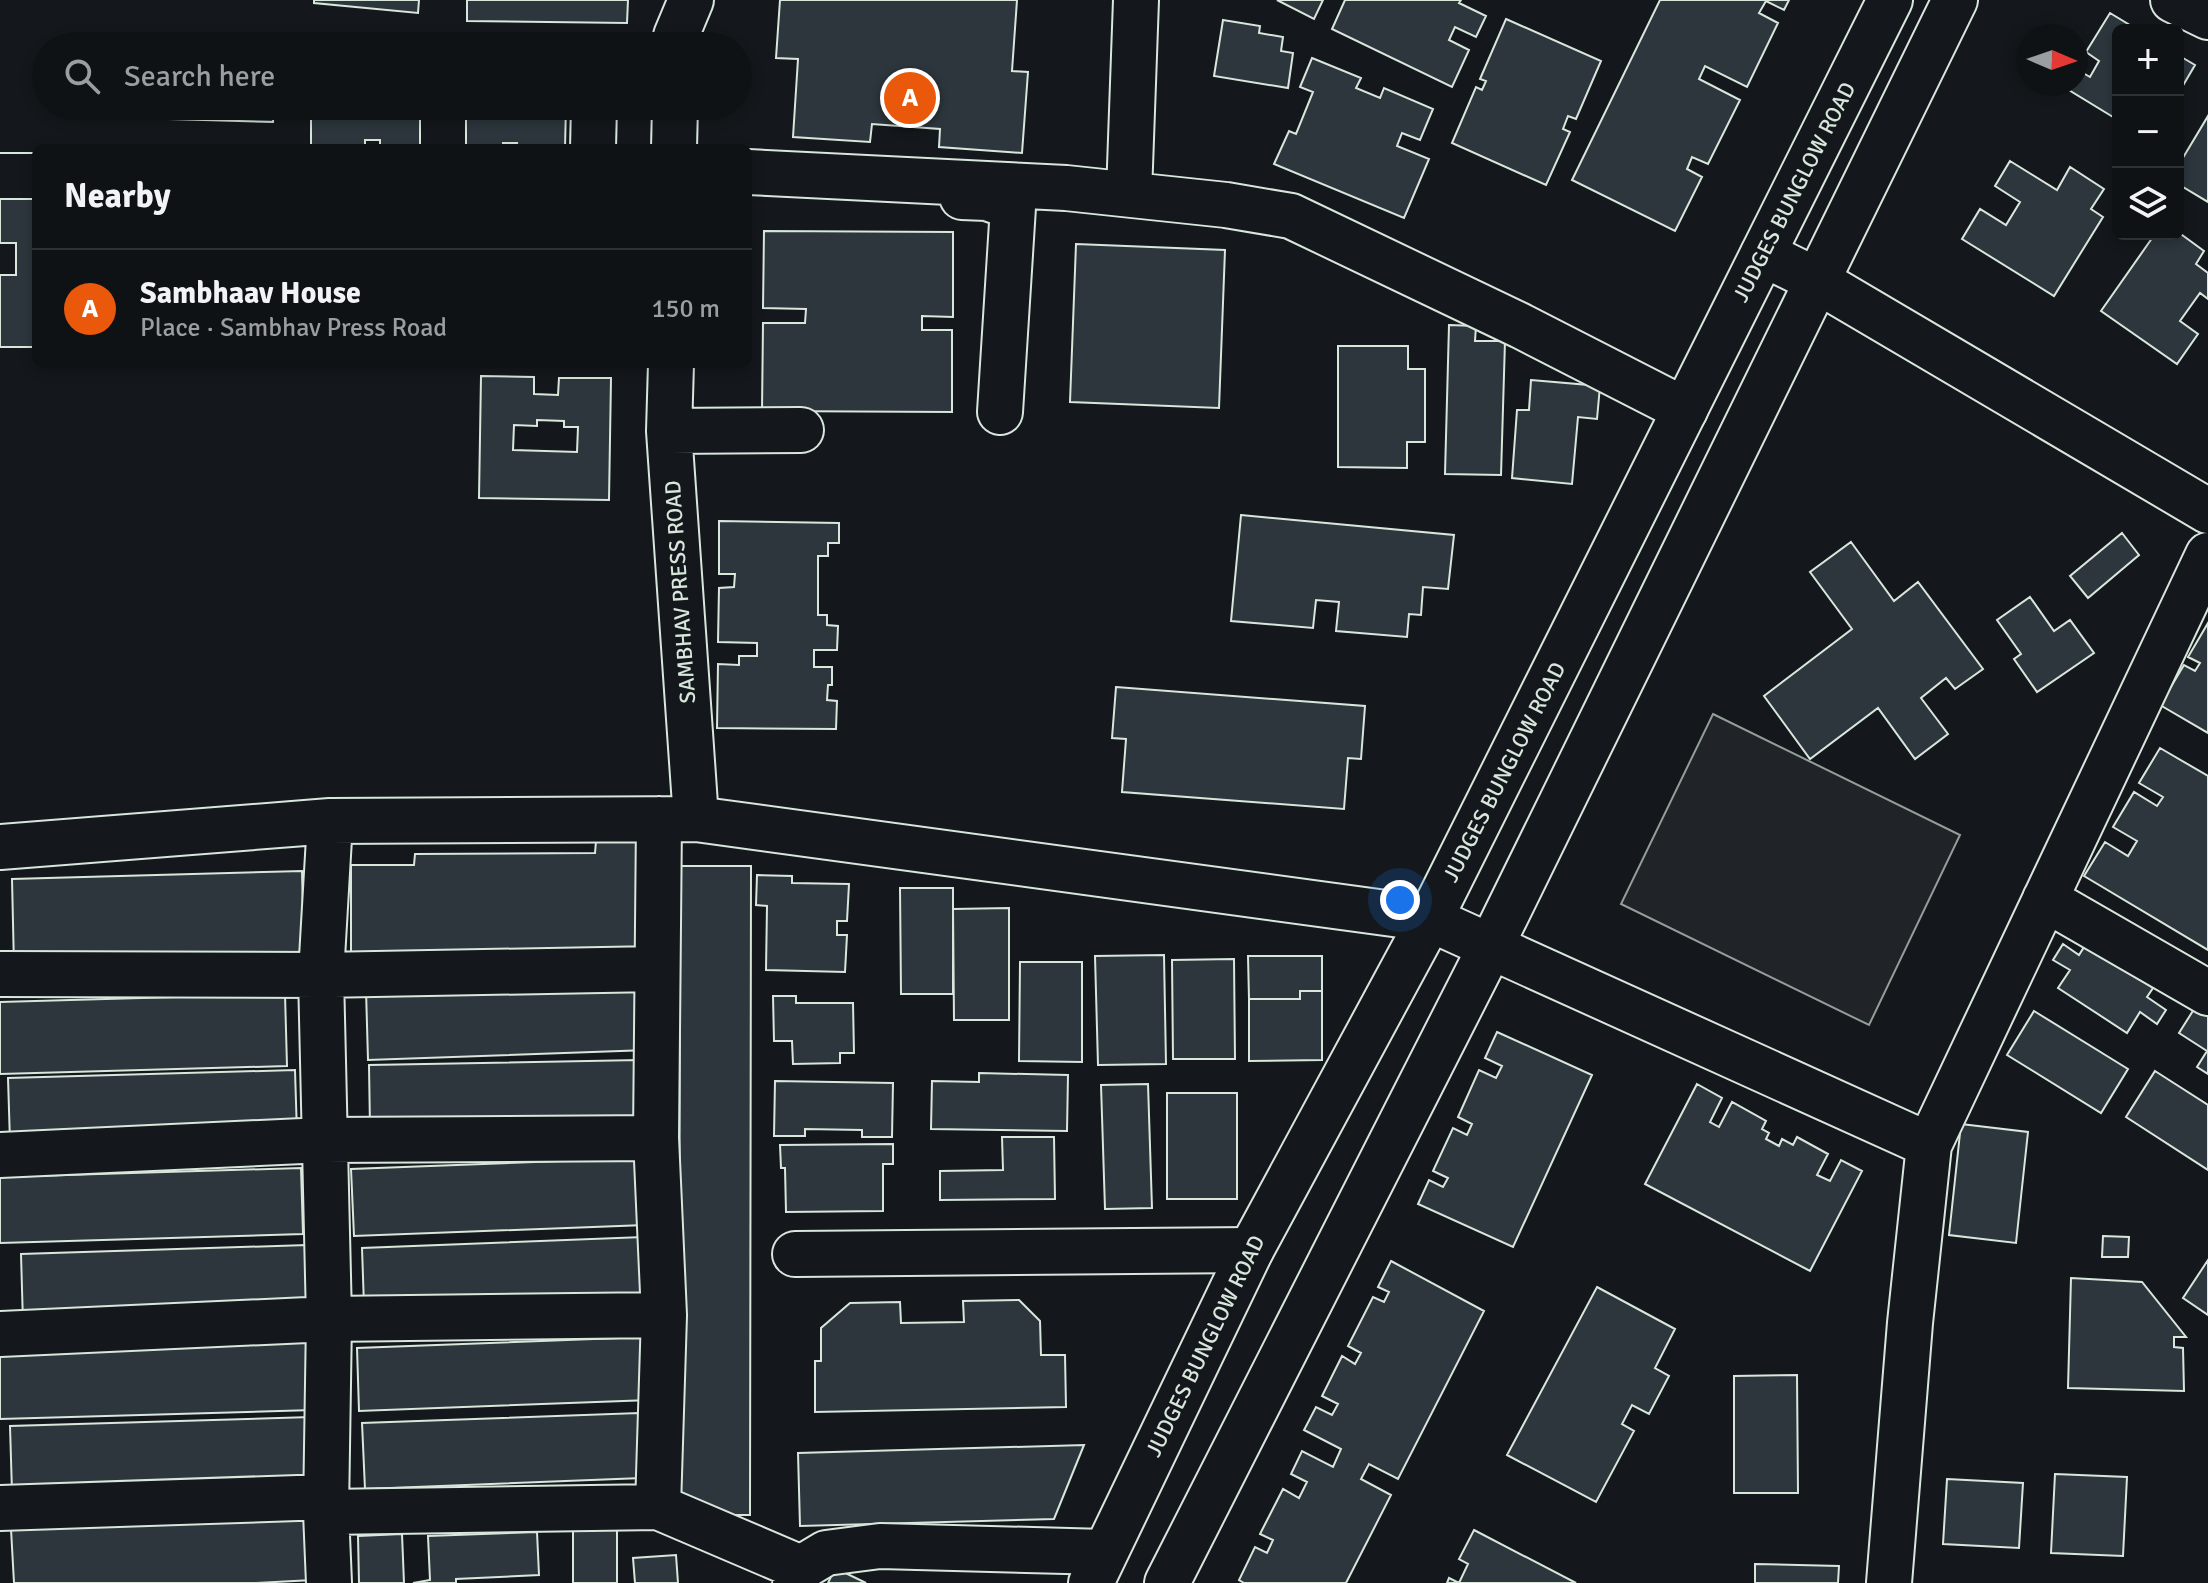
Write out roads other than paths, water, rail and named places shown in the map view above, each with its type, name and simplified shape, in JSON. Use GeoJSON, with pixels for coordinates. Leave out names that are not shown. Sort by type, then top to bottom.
{"type":"FeatureCollection","features":[{"type":"Feature","properties":{"kind":"street"},"geometry":{"type":"LineString","coordinates":[[678,32],[691,0]]}},
{"type":"Feature","properties":{"kind":"street"},"geometry":{"type":"LineString","coordinates":[[1129,194],[1136,0]]}},
{"type":"Feature","properties":{"kind":"street","name":"JUDGES BUNGLOW ROAD"},"geometry":{"type":"LineString","coordinates":[[1098,1567],[1251,1250],[1430,919],[1890,0]]}},
{"type":"Feature","properties":{"kind":"street"},"geometry":{"type":"LineString","coordinates":[[1167,1583],[1490,948],[1955,0]]}},
{"type":"Feature","properties":{"kind":"street"},"geometry":{"type":"LineString","coordinates":[[2173,0],[2208,17]]}},
{"type":"Feature","properties":{"kind":"street"},"geometry":{"type":"LineString","coordinates":[[443,120],[443,144]]}},
{"type":"Feature","properties":{"kind":"street"},"geometry":{"type":"LineString","coordinates":[[593,144],[594,120]]}},
{"type":"Feature","properties":{"kind":"street"},"geometry":{"type":"LineString","coordinates":[[674,144],[675,120]]}},
{"type":"Feature","properties":{"kind":"street"},"geometry":{"type":"LineString","coordinates":[[752,172],[1066,188],[1291,216],[1521,326],[1685,410]]}},
{"type":"Feature","properties":{"kind":"street"},"geometry":{"type":"LineString","coordinates":[[0,176],[32,176]]}},
{"type":"Feature","properties":{"kind":"street"},"geometry":{"type":"LineString","coordinates":[[752,189],[987,198],[1013,207],[1000,412]]}},
{"type":"Feature","properties":{"kind":"street"},"geometry":{"type":"LineString","coordinates":[[1763,254],[1816,280],[2208,511]]}},
{"type":"Feature","properties":{"kind":"street","name":"SAMBHAV PRESS ROAD"},"geometry":{"type":"LineString","coordinates":[[658,1507],[664,1315],[656,1138],[656,969],[678,819],[669,431],[671,368]]}},
{"type":"Feature","properties":{"kind":"street"},"geometry":{"type":"LineString","coordinates":[[669,431],[801,430]]}},
{"type":"Feature","properties":{"kind":"street"},"geometry":{"type":"LineString","coordinates":[[1889,1583],[1910,1323],[1929,1145],[2208,555]]}},
{"type":"Feature","properties":{"kind":"street"},"geometry":{"type":"LineString","coordinates":[[0,847],[330,821],[678,819],[1430,919],[1929,1145]]}},
{"type":"Feature","properties":{"kind":"street"},"geometry":{"type":"LineString","coordinates":[[329,1583],[329,1319],[321,975],[330,821]]}},
{"type":"Feature","properties":{"kind":"street"},"geometry":{"type":"LineString","coordinates":[[2045,899],[2208,993]]}},
{"type":"Feature","properties":{"kind":"street"},"geometry":{"type":"LineString","coordinates":[[0,974],[321,975],[656,969]]}},
{"type":"Feature","properties":{"kind":"street"},"geometry":{"type":"LineString","coordinates":[[0,1155],[324,1140],[656,1138]]}},
{"type":"Feature","properties":{"kind":"street"},"geometry":{"type":"LineString","coordinates":[[795,1254],[1251,1250]]}},
{"type":"Feature","properties":{"kind":"street"},"geometry":{"type":"LineString","coordinates":[[0,1334],[329,1319],[664,1315]]}},
{"type":"Feature","properties":{"kind":"street"},"geometry":{"type":"LineString","coordinates":[[0,1508],[327,1504],[658,1507],[798,1576],[826,1553],[880,1546],[1098,1567]]}},
{"type":"Feature","properties":{"kind":"place","name":"Sambhaav House"},"geometry":{"type":"Point","coordinates":[910,98]}}]}
